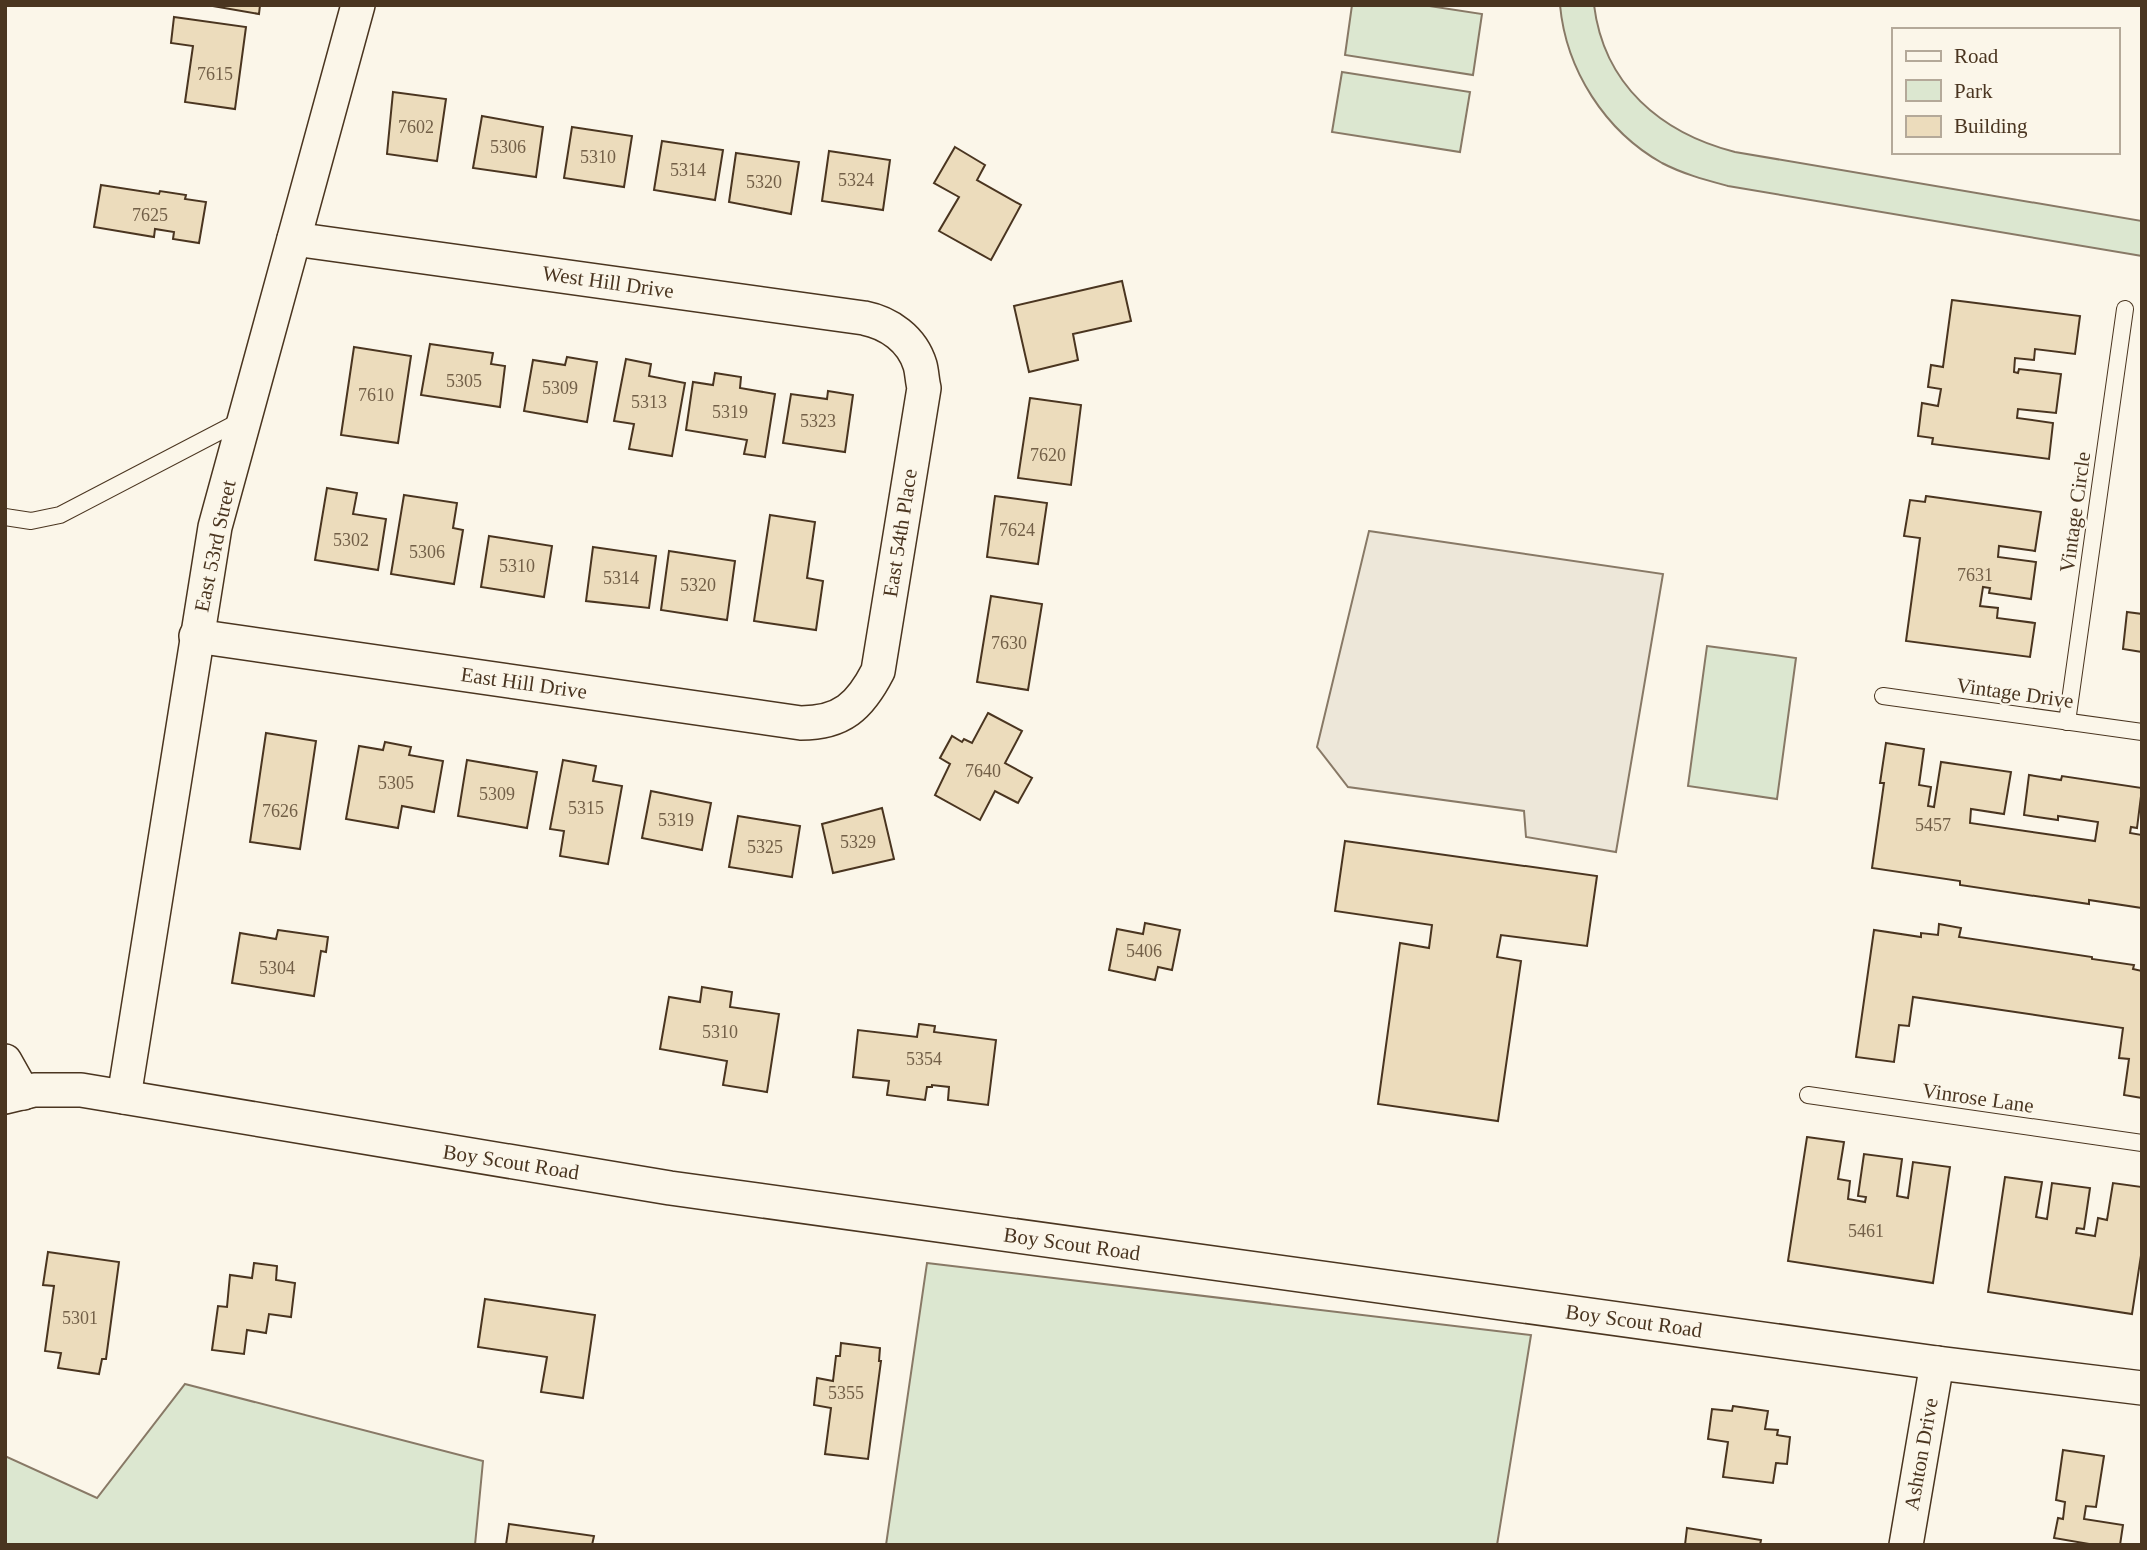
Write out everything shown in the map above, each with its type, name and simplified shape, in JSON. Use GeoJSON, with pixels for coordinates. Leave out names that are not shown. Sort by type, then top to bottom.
{"type":"FeatureCollection","features":[{"type":"Feature","properties":{"kind":"street","name":"East 53rd Street"},"geometry":{"type":"LineString","coordinates":[[124,1097],[215,527],[358,5]]}},
{"type":"Feature","properties":{"kind":"street","name":"West Hill Drive"},"geometry":{"type":"LineString","coordinates":[[294,239],[864,318],[895,331],[911,349]]}},
{"type":"Feature","properties":{"kind":"street","name":"East 54th Place"},"geometry":{"type":"LineString","coordinates":[[850,710],[866,693],[878,671],[924,388],[920,364],[911,349]]}},
{"type":"Feature","properties":{"kind":"street","name":"East Hill Drive"},"geometry":{"type":"LineString","coordinates":[[196,636],[793,722],[817,722],[835,718],[850,710]]}},
{"type":"Feature","properties":{"kind":"street"},"geometry":{"type":"LineString","coordinates":[[5,1061],[14,1095]]}},
{"type":"Feature","properties":{"kind":"street","name":"Boy Scout Road"},"geometry":{"type":"LineString","coordinates":[[14,1095],[54,1088],[124,1097],[670,1188],[1937,1363],[2142,1388]]}},
{"type":"Feature","properties":{"kind":"street","name":"Ashton Drive"},"geometry":{"type":"LineString","coordinates":[[1906,1545],[1937,1363]]}},
{"type":"Feature","properties":{"kind":"lane","name":"Vintage Circle"},"geometry":{"type":"LineString","coordinates":[[2067,722],[2124,309]]}},
{"type":"Feature","properties":{"kind":"lane"},"geometry":{"type":"LineString","coordinates":[[5,517],[31,521],[60,515],[244,419]]}},
{"type":"Feature","properties":{"kind":"lane","name":"Vintage Drive"},"geometry":{"type":"LineString","coordinates":[[1883,696],[2142,732]]}},
{"type":"Feature","properties":{"kind":"lane","name":"Vinrose Lane"},"geometry":{"type":"LineString","coordinates":[[1808,1095],[2142,1143]]}},
{"type":"Feature","properties":{"kind":"green space"},"geometry":{"type":"Polygon","coordinates":[[[1352,5],[1423,5],[1482,14],[1473,75],[1345,55],[1352,5]]]}},
{"type":"Feature","properties":{"kind":"green space"},"geometry":{"type":"Polygon","coordinates":[[[1560,5],[1594,5],[1600,34],[1623,82],[1640,101],[1661,118],[1708,144],[1735,152],[2142,221],[2142,256],[1728,186],[1670,167],[1641,150],[1623,134],[1592,96],[1570,53],[1560,5]]]}},
{"type":"Feature","properties":{"kind":"green space"},"geometry":{"type":"Polygon","coordinates":[[[1342,72],[1470,92],[1460,152],[1332,132],[1342,72]]]}},
{"type":"Feature","properties":{"kind":"green space"},"geometry":{"type":"Polygon","coordinates":[[[1707,646],[1796,658],[1777,799],[1688,786],[1707,646]]]}},
{"type":"Feature","properties":{"kind":"green space"},"geometry":{"type":"Polygon","coordinates":[[[927,1263],[1531,1335],[1497,1545],[886,1545],[927,1263]]]}},
{"type":"Feature","properties":{"kind":"green space"},"geometry":{"type":"Polygon","coordinates":[[[185,1384],[483,1461],[475,1545],[5,1545],[5,1456],[97,1498],[185,1384]]]}},
{"type":"Feature","properties":{"kind":"shaded area"},"geometry":{"type":"Polygon","coordinates":[[[1369,531],[1663,574],[1616,852],[1526,837],[1524,811],[1348,787],[1317,747],[1369,531]]]}},
{"type":"Feature","properties":{"kind":"building"},"geometry":{"type":"Polygon","coordinates":[[[207,5],[260,5],[259,14],[207,5]]]}},
{"type":"Feature","properties":{"kind":"building"},"geometry":{"type":"Polygon","coordinates":[[[174,17],[246,27],[235,109],[185,102],[193,46],[171,43],[174,17]]]}},
{"type":"Feature","properties":{"kind":"building"},"geometry":{"type":"Polygon","coordinates":[[[393,92],[446,99],[437,161],[387,154],[393,92]]]}},
{"type":"Feature","properties":{"kind":"building"},"geometry":{"type":"Polygon","coordinates":[[[482,116],[543,127],[536,177],[473,168],[482,116]]]}},
{"type":"Feature","properties":{"kind":"building"},"geometry":{"type":"Polygon","coordinates":[[[572,127],[632,136],[624,187],[564,178],[572,127]]]}},
{"type":"Feature","properties":{"kind":"building"},"geometry":{"type":"Polygon","coordinates":[[[662,141],[723,150],[715,200],[654,190],[662,141]]]}},
{"type":"Feature","properties":{"kind":"building"},"geometry":{"type":"Polygon","coordinates":[[[955,147],[985,165],[977,180],[1021,205],[991,260],[939,231],[959,197],[934,183],[955,147]]]}},
{"type":"Feature","properties":{"kind":"building"},"geometry":{"type":"Polygon","coordinates":[[[829,151],[890,160],[883,210],[822,201],[829,151]]]}},
{"type":"Feature","properties":{"kind":"building"},"geometry":{"type":"Polygon","coordinates":[[[736,153],[799,162],[791,214],[729,202],[736,153]]]}},
{"type":"Feature","properties":{"kind":"building"},"geometry":{"type":"Polygon","coordinates":[[[101,185],[159,194],[160,191],[186,195],[185,199],[206,202],[199,243],[173,239],[174,232],[155,229],[154,237],[94,227],[101,185]]]}},
{"type":"Feature","properties":{"kind":"building"},"geometry":{"type":"Polygon","coordinates":[[[1122,281],[1131,321],[1073,334],[1078,360],[1029,372],[1014,306],[1122,281]]]}},
{"type":"Feature","properties":{"kind":"building"},"geometry":{"type":"Polygon","coordinates":[[[1952,300],[2080,316],[2075,354],[2035,349],[2034,360],[2015,358],[2014,372],[2018,373],[2019,369],[2061,374],[2056,413],[2018,409],[2017,418],[2053,423],[2049,459],[1932,444],[1933,438],[1918,436],[1922,403],[1938,406],[1941,389],[1928,387],[1931,365],[1943,367],[1952,300]]]}},
{"type":"Feature","properties":{"kind":"building"},"geometry":{"type":"Polygon","coordinates":[[[430,344],[493,353],[491,364],[505,366],[500,407],[421,395],[430,344]]]}},
{"type":"Feature","properties":{"kind":"building"},"geometry":{"type":"Polygon","coordinates":[[[354,347],[411,356],[398,443],[341,435],[354,347]]]}},
{"type":"Feature","properties":{"kind":"building"},"geometry":{"type":"Polygon","coordinates":[[[567,357],[597,362],[587,422],[524,411],[533,360],[565,365],[567,357]]]}},
{"type":"Feature","properties":{"kind":"building"},"geometry":{"type":"Polygon","coordinates":[[[626,359],[651,364],[649,376],[685,383],[672,456],[629,449],[634,424],[614,421],[626,359]]]}},
{"type":"Feature","properties":{"kind":"building"},"geometry":{"type":"Polygon","coordinates":[[[715,373],[741,377],[740,388],[775,394],[765,457],[744,454],[747,440],[686,430],[693,382],[713,385],[715,373]]]}},
{"type":"Feature","properties":{"kind":"building"},"geometry":{"type":"Polygon","coordinates":[[[828,391],[853,395],[845,452],[783,443],[791,394],[827,399],[828,391]]]}},
{"type":"Feature","properties":{"kind":"building"},"geometry":{"type":"Polygon","coordinates":[[[1030,398],[1081,405],[1071,485],[1018,478],[1030,398]]]}},
{"type":"Feature","properties":{"kind":"building"},"geometry":{"type":"Polygon","coordinates":[[[327,488],[357,493],[353,514],[386,519],[378,570],[315,560],[327,488]]]}},
{"type":"Feature","properties":{"kind":"building"},"geometry":{"type":"Polygon","coordinates":[[[404,495],[457,503],[453,528],[463,530],[454,584],[391,574],[404,495]]]}},
{"type":"Feature","properties":{"kind":"building"},"geometry":{"type":"Polygon","coordinates":[[[995,496],[1047,503],[1038,564],[987,557],[995,496]]]}},
{"type":"Feature","properties":{"kind":"building"},"geometry":{"type":"Polygon","coordinates":[[[1926,496],[2041,512],[2035,551],[1999,546],[1998,557],[2036,562],[2031,599],[1989,593],[1990,588],[1983,587],[1980,606],[1998,608],[1997,618],[2035,623],[2030,657],[1906,641],[1920,538],[1904,536],[1910,500],[1925,502],[1926,496]]]}},
{"type":"Feature","properties":{"kind":"building"},"geometry":{"type":"Polygon","coordinates":[[[770,515],[815,522],[807,578],[823,581],[816,630],[754,621],[770,515]]]}},
{"type":"Feature","properties":{"kind":"building"},"geometry":{"type":"Polygon","coordinates":[[[489,536],[552,546],[544,597],[481,587],[489,536]]]}},
{"type":"Feature","properties":{"kind":"building"},"geometry":{"type":"Polygon","coordinates":[[[593,547],[656,556],[649,608],[586,601],[593,547]]]}},
{"type":"Feature","properties":{"kind":"building"},"geometry":{"type":"Polygon","coordinates":[[[669,551],[735,561],[727,620],[661,610],[669,551]]]}},
{"type":"Feature","properties":{"kind":"building"},"geometry":{"type":"Polygon","coordinates":[[[991,596],[1042,604],[1028,690],[977,682],[991,596]]]}},
{"type":"Feature","properties":{"kind":"building"},"geometry":{"type":"Polygon","coordinates":[[[2127,612],[2142,614],[2142,652],[2123,649],[2127,612]]]}},
{"type":"Feature","properties":{"kind":"building"},"geometry":{"type":"Polygon","coordinates":[[[988,713],[1022,731],[1005,763],[1032,778],[1018,803],[995,791],[980,820],[935,795],[950,764],[940,758],[952,736],[962,742],[964,739],[972,743],[988,713]]]}},
{"type":"Feature","properties":{"kind":"building"},"geometry":{"type":"Polygon","coordinates":[[[266,733],[316,741],[300,849],[250,842],[266,733]]]}},
{"type":"Feature","properties":{"kind":"building"},"geometry":{"type":"Polygon","coordinates":[[[385,742],[411,747],[409,755],[443,761],[434,812],[402,806],[398,828],[346,819],[359,746],[383,750],[385,742]]]}},
{"type":"Feature","properties":{"kind":"building"},"geometry":{"type":"Polygon","coordinates":[[[1886,743],[1924,749],[1919,785],[1931,787],[1928,806],[1934,807],[1941,762],[2011,772],[2004,814],[1971,809],[1970,823],[2095,841],[2098,822],[2058,816],[2058,820],[2024,815],[2029,775],[2061,780],[2062,776],[2142,788],[2137,828],[2131,827],[2130,833],[2142,835],[2142,908],[2089,900],[2089,904],[1960,885],[1960,881],[1872,868],[1884,783],[1880,783],[1886,743]]]}},
{"type":"Feature","properties":{"kind":"building"},"geometry":{"type":"Polygon","coordinates":[[[467,760],[537,772],[527,828],[458,816],[467,760]]]}},
{"type":"Feature","properties":{"kind":"building"},"geometry":{"type":"Polygon","coordinates":[[[563,760],[596,766],[593,781],[622,786],[608,864],[560,856],[564,831],[550,829],[563,760]]]}},
{"type":"Feature","properties":{"kind":"building"},"geometry":{"type":"Polygon","coordinates":[[[651,791],[711,803],[702,850],[642,838],[651,791]]]}},
{"type":"Feature","properties":{"kind":"building"},"geometry":{"type":"Polygon","coordinates":[[[882,808],[894,859],[833,873],[822,824],[882,808]]]}},
{"type":"Feature","properties":{"kind":"building"},"geometry":{"type":"Polygon","coordinates":[[[738,816],[800,826],[792,877],[729,867],[738,816]]]}},
{"type":"Feature","properties":{"kind":"building"},"geometry":{"type":"Polygon","coordinates":[[[1345,841],[1597,876],[1587,946],[1501,935],[1497,957],[1521,961],[1498,1121],[1378,1104],[1400,943],[1429,948],[1432,925],[1335,911],[1345,841]]]}},
{"type":"Feature","properties":{"kind":"building"},"geometry":{"type":"Polygon","coordinates":[[[1145,923],[1180,930],[1172,970],[1158,967],[1155,980],[1109,970],[1117,929],[1143,934],[1145,923]]]}},
{"type":"Feature","properties":{"kind":"building"},"geometry":{"type":"Polygon","coordinates":[[[1939,924],[1961,928],[1959,937],[2092,957],[2134,965],[2133,969],[2142,971],[2142,1098],[2124,1095],[2129,1059],[2119,1058],[2123,1028],[1913,997],[1909,1026],[1899,1025],[1894,1062],[1856,1057],[1874,930],[1921,937],[1921,933],[1938,935],[1939,924]]]}},
{"type":"Feature","properties":{"kind":"building"},"geometry":{"type":"Polygon","coordinates":[[[278,930],[328,937],[326,952],[321,951],[314,996],[232,983],[240,933],[276,939],[278,930]]]}},
{"type":"Feature","properties":{"kind":"building"},"geometry":{"type":"Polygon","coordinates":[[[702,987],[732,992],[730,1007],[779,1014],[767,1092],[723,1085],[727,1061],[660,1049],[669,997],[700,1002],[702,987]]]}},
{"type":"Feature","properties":{"kind":"building"},"geometry":{"type":"Polygon","coordinates":[[[919,1024],[935,1026],[934,1032],[996,1040],[988,1105],[948,1100],[949,1087],[932,1085],[927,1087],[925,1100],[887,1095],[889,1081],[853,1077],[858,1030],[917,1037],[919,1024]]]}},
{"type":"Feature","properties":{"kind":"building"},"geometry":{"type":"Polygon","coordinates":[[[1807,1137],[1844,1142],[1838,1179],[1850,1181],[1848,1199],[1865,1202],[1866,1197],[1858,1196],[1864,1154],[1902,1159],[1897,1196],[1908,1198],[1913,1162],[1950,1167],[1933,1283],[1788,1261],[1807,1137]]]}},
{"type":"Feature","properties":{"kind":"building"},"geometry":{"type":"Polygon","coordinates":[[[2005,1177],[2042,1182],[2036,1217],[2047,1219],[2052,1183],[2090,1188],[2084,1229],[2077,1228],[2076,1233],[2095,1236],[2098,1218],[2107,1220],[2113,1183],[2142,1187],[2142,1249],[2132,1314],[1988,1292],[2005,1177]]]}},
{"type":"Feature","properties":{"kind":"building"},"geometry":{"type":"Polygon","coordinates":[[[48,1252],[119,1262],[106,1359],[102,1359],[99,1374],[58,1368],[61,1353],[45,1351],[54,1286],[43,1285],[48,1252]]]}},
{"type":"Feature","properties":{"kind":"building"},"geometry":{"type":"Polygon","coordinates":[[[254,1263],[277,1266],[276,1280],[295,1283],[291,1317],[269,1314],[266,1333],[247,1330],[244,1354],[212,1350],[218,1306],[227,1307],[230,1275],[252,1278],[254,1263]]]}},
{"type":"Feature","properties":{"kind":"building"},"geometry":{"type":"Polygon","coordinates":[[[485,1299],[595,1315],[583,1398],[541,1392],[547,1357],[478,1347],[485,1299]]]}},
{"type":"Feature","properties":{"kind":"building"},"geometry":{"type":"Polygon","coordinates":[[[841,1343],[880,1348],[881,1361],[868,1459],[825,1454],[831,1408],[814,1405],[817,1378],[833,1381],[836,1356],[840,1356],[841,1343]]]}},
{"type":"Feature","properties":{"kind":"building"},"geometry":{"type":"Polygon","coordinates":[[[1733,1406],[1768,1411],[1765,1429],[1778,1430],[1777,1435],[1790,1437],[1787,1464],[1776,1463],[1773,1483],[1723,1477],[1728,1442],[1708,1439],[1712,1409],[1732,1411],[1733,1406]]]}},
{"type":"Feature","properties":{"kind":"building"},"geometry":{"type":"Polygon","coordinates":[[[2063,1450],[2104,1456],[2096,1507],[2086,1506],[2084,1519],[2123,1525],[2120,1545],[2095,1545],[2054,1538],[2058,1518],[2063,1519],[2065,1502],[2056,1500],[2063,1450]]]}},
{"type":"Feature","properties":{"kind":"building"},"geometry":{"type":"Polygon","coordinates":[[[509,1524],[594,1536],[592,1545],[506,1545],[509,1524]]]}},
{"type":"Feature","properties":{"kind":"building"},"geometry":{"type":"Polygon","coordinates":[[[1687,1528],[1761,1540],[1760,1545],[1685,1545],[1687,1528]]]}}]}
